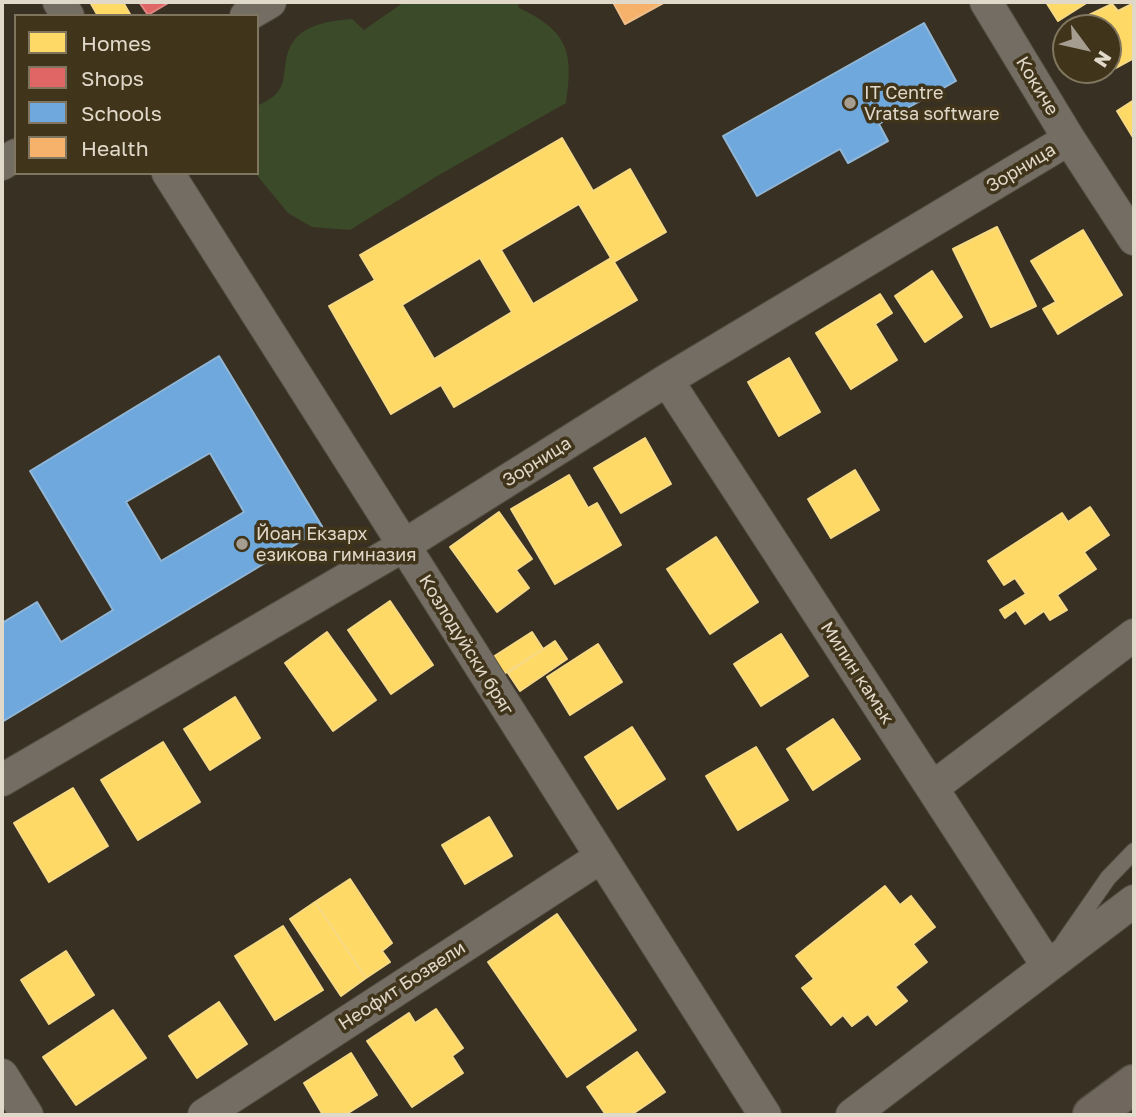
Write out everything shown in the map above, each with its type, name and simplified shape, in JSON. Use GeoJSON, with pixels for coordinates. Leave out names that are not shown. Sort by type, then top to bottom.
{"type":"FeatureCollection","features":[{"type":"Feature","properties":{"kind":"main road"},"geometry":{"type":"LineString","coordinates":[[1092,1115],[1134,1084]]}},
{"type":"Feature","properties":{"kind":"street"},"geometry":{"type":"LineString","coordinates":[[249,14],[270,2]]}},
{"type":"Feature","properties":{"kind":"street","name":"Кокиче"},"geometry":{"type":"LineString","coordinates":[[986,2],[1069,139],[1134,239]]}},
{"type":"Feature","properties":{"kind":"street","name":"Зорница"},"geometry":{"type":"LineString","coordinates":[[2,780],[403,546],[667,380],[1069,139]]}},
{"type":"Feature","properties":{"kind":"street","name":"Козлодуйски бряг"},"geometry":{"type":"LineString","coordinates":[[169,175],[765,1115]]}},
{"type":"Feature","properties":{"kind":"street","name":"Милин камък"},"geometry":{"type":"LineString","coordinates":[[667,380],[1047,965]]}},
{"type":"Feature","properties":{"kind":"street"},"geometry":{"type":"LineString","coordinates":[[932,788],[1134,635]]}},
{"type":"Feature","properties":{"kind":"street","name":"Неофит Бозвели"},"geometry":{"type":"LineString","coordinates":[[204,1115],[601,857]]}},
{"type":"Feature","properties":{"kind":"street"},"geometry":{"type":"LineString","coordinates":[[852,1115],[1134,901]]}},
{"type":"Feature","properties":{"kind":"street"},"geometry":{"type":"LineString","coordinates":[[2,1075],[27,1115]]}},
{"type":"Feature","properties":{"kind":"lane"},"geometry":{"type":"LineString","coordinates":[[1047,965],[1108,878],[1134,850]]}},
{"type":"Feature","properties":{"kind":"green space"},"geometry":{"type":"Polygon","coordinates":[[[404,2],[518,2],[519,8],[548,25],[564,45],[569,70],[566,103],[439,175],[350,230],[312,227],[288,213],[257,175],[259,175],[259,105],[272,98],[279,90],[292,43],[306,30],[323,23],[352,19],[364,30],[404,2]]]}},
{"type":"Feature","properties":{"kind":"building: Homes"},"geometry":{"type":"Polygon","coordinates":[[[90,2],[123,2],[130,14],[97,14],[90,2]]]}},
{"type":"Feature","properties":{"kind":"building: Homes"},"geometry":{"type":"Polygon","coordinates":[[[1046,2],[1088,2],[1069,14],[1054,14],[1046,2]]]}},
{"type":"Feature","properties":{"kind":"building: Homes"},"geometry":{"type":"Polygon","coordinates":[[[1134,3],[1134,58],[1122,64],[1122,14],[1091,14],[1112,4],[1118,11],[1134,3]]]}},
{"type":"Feature","properties":{"kind":"building: Homes"},"geometry":{"type":"Polygon","coordinates":[[[1134,100],[1134,139],[1117,111],[1134,100]]]}},
{"type":"Feature","properties":{"kind":"building: Homes"},"geometry":{"type":"Polygon","coordinates":[[[562,138],[593,191],[630,169],[666,232],[614,262],[637,300],[454,407],[441,385],[391,414],[329,306],[375,280],[360,255],[562,138]],[[579,204],[501,250],[533,304],[611,258],[579,204]],[[480,258],[402,305],[434,359],[512,312],[480,258]]]}},
{"type":"Feature","properties":{"kind":"building: Homes"},"geometry":{"type":"Polygon","coordinates":[[[997,227],[1036,306],[991,327],[953,249],[997,227]]]}},
{"type":"Feature","properties":{"kind":"building: Homes"},"geometry":{"type":"Polygon","coordinates":[[[1083,230],[1122,295],[1058,334],[1043,309],[1056,302],[1031,261],[1083,230]]]}},
{"type":"Feature","properties":{"kind":"building: Homes"},"geometry":{"type":"Polygon","coordinates":[[[932,271],[962,317],[925,342],[895,296],[932,271]]]}},
{"type":"Feature","properties":{"kind":"building: Homes"},"geometry":{"type":"Polygon","coordinates":[[[880,294],[892,313],[875,324],[897,360],[851,389],[816,333],[880,294]]]}},
{"type":"Feature","properties":{"kind":"building: Homes"},"geometry":{"type":"Polygon","coordinates":[[[789,358],[820,412],[779,436],[748,382],[789,358]]]}},
{"type":"Feature","properties":{"kind":"building: Homes"},"geometry":{"type":"Polygon","coordinates":[[[645,438],[671,484],[621,513],[594,468],[645,438]]]}},
{"type":"Feature","properties":{"kind":"building: Homes"},"geometry":{"type":"Polygon","coordinates":[[[855,470],[879,510],[831,538],[808,499],[855,470]]]}},
{"type":"Feature","properties":{"kind":"building: Homes"},"geometry":{"type":"Polygon","coordinates":[[[569,475],[588,508],[597,503],[621,545],[555,584],[511,509],[569,475]]]}},
{"type":"Feature","properties":{"kind":"building: Homes"},"geometry":{"type":"Polygon","coordinates":[[[1090,507],[1109,535],[1084,552],[1096,569],[1057,595],[1067,610],[1050,620],[1044,611],[1025,624],[1016,610],[1005,618],[1000,610],[1026,594],[1015,578],[1004,585],[988,561],[1062,513],[1068,522],[1090,507]]]}},
{"type":"Feature","properties":{"kind":"building: Homes"},"geometry":{"type":"Polygon","coordinates":[[[499,512],[532,559],[516,570],[529,588],[497,612],[450,547],[499,512]]]}},
{"type":"Feature","properties":{"kind":"building: Homes"},"geometry":{"type":"Polygon","coordinates":[[[716,537],[758,602],[710,634],[667,569],[716,537]]]}},
{"type":"Feature","properties":{"kind":"building: Homes"},"geometry":{"type":"Polygon","coordinates":[[[390,601],[433,665],[391,694],[348,630],[390,601]]]}},
{"type":"Feature","properties":{"kind":"building: Homes"},"geometry":{"type":"Polygon","coordinates":[[[327,632],[376,700],[333,731],[285,663],[327,632]]]}},
{"type":"Feature","properties":{"kind":"building: Homes"},"geometry":{"type":"Polygon","coordinates":[[[532,632],[543,649],[504,674],[493,657],[532,632]]]}},
{"type":"Feature","properties":{"kind":"building: Homes"},"geometry":{"type":"Polygon","coordinates":[[[781,634],[808,676],[761,706],[734,664],[781,634]]]}},
{"type":"Feature","properties":{"kind":"building: Homes"},"geometry":{"type":"Polygon","coordinates":[[[555,641],[567,659],[520,691],[508,673],[555,641]]]}},
{"type":"Feature","properties":{"kind":"building: Homes"},"geometry":{"type":"Polygon","coordinates":[[[598,644],[622,682],[570,715],[547,677],[598,644]]]}},
{"type":"Feature","properties":{"kind":"building: Homes"},"geometry":{"type":"Polygon","coordinates":[[[235,697],[260,738],[210,770],[184,729],[235,697]]]}},
{"type":"Feature","properties":{"kind":"building: Homes"},"geometry":{"type":"Polygon","coordinates":[[[833,719],[860,759],[813,790],[787,749],[833,719]]]}},
{"type":"Feature","properties":{"kind":"building: Homes"},"geometry":{"type":"Polygon","coordinates":[[[632,727],[665,779],[618,809],[585,757],[632,727]]]}},
{"type":"Feature","properties":{"kind":"building: Homes"},"geometry":{"type":"Polygon","coordinates":[[[163,742],[200,802],[138,840],[101,780],[163,742]]]}},
{"type":"Feature","properties":{"kind":"building: Homes"},"geometry":{"type":"Polygon","coordinates":[[[756,747],[788,800],[738,830],[706,776],[756,747]]]}},
{"type":"Feature","properties":{"kind":"building: Homes"},"geometry":{"type":"Polygon","coordinates":[[[73,788],[108,846],[49,882],[14,823],[73,788]]]}},
{"type":"Feature","properties":{"kind":"building: Homes"},"geometry":{"type":"Polygon","coordinates":[[[489,817],[512,856],[465,884],[442,845],[489,817]]]}},
{"type":"Feature","properties":{"kind":"building: Homes"},"geometry":{"type":"Polygon","coordinates":[[[350,879],[392,943],[382,951],[390,962],[366,978],[315,902],[350,879]]]}},
{"type":"Feature","properties":{"kind":"building: Homes"},"geometry":{"type":"Polygon","coordinates":[[[885,886],[900,905],[911,896],[935,927],[913,944],[927,962],[895,987],[907,1001],[876,1025],[868,1014],[852,1026],[843,1015],[831,1025],[802,988],[814,979],[796,956],[885,886]]]}},
{"type":"Feature","properties":{"kind":"building: Homes"},"geometry":{"type":"Polygon","coordinates":[[[315,902],[366,978],[341,996],[290,919],[315,902]]]}},
{"type":"Feature","properties":{"kind":"building: Homes"},"geometry":{"type":"Polygon","coordinates":[[[557,914],[636,1030],[567,1077],[488,962],[557,914]]]}},
{"type":"Feature","properties":{"kind":"building: Homes"},"geometry":{"type":"Polygon","coordinates":[[[283,926],[323,990],[275,1020],[235,956],[283,926]]]}},
{"type":"Feature","properties":{"kind":"building: Homes"},"geometry":{"type":"Polygon","coordinates":[[[66,951],[94,995],[49,1024],[21,980],[66,951]]]}},
{"type":"Feature","properties":{"kind":"building: Homes"},"geometry":{"type":"Polygon","coordinates":[[[219,1002],[247,1044],[197,1078],[169,1036],[219,1002]]]}},
{"type":"Feature","properties":{"kind":"building: Homes"},"geometry":{"type":"Polygon","coordinates":[[[436,1009],[463,1048],[452,1056],[463,1073],[412,1107],[367,1041],[409,1013],[415,1023],[436,1009]]]}},
{"type":"Feature","properties":{"kind":"building: Homes"},"geometry":{"type":"Polygon","coordinates":[[[113,1010],[146,1058],[76,1105],[43,1057],[113,1010]]]}},
{"type":"Feature","properties":{"kind":"building: Homes"},"geometry":{"type":"Polygon","coordinates":[[[637,1052],[665,1092],[631,1115],[606,1115],[587,1087],[637,1052]]]}},
{"type":"Feature","properties":{"kind":"building: Homes"},"geometry":{"type":"Polygon","coordinates":[[[351,1053],[377,1095],[345,1115],[323,1115],[304,1083],[351,1053]]]}},
{"type":"Feature","properties":{"kind":"building: Shops"},"geometry":{"type":"Polygon","coordinates":[[[139,2],[170,2],[150,14],[139,2]]]}},
{"type":"Feature","properties":{"kind":"building: Schools","name":"IT Centre Vratsa software"},"geometry":{"type":"Polygon","coordinates":[[[924,23],[956,81],[879,124],[888,141],[848,163],[840,149],[757,196],[723,136],[924,23]]]}},
{"type":"Feature","properties":{"kind":"building: Schools","name":"Йоан Екзарх езикова гимназия"},"geometry":{"type":"Polygon","coordinates":[[[219,356],[323,528],[2,722],[2,623],[37,602],[61,642],[113,610],[30,471],[219,356]],[[210,453],[126,502],[161,561],[244,512],[210,453]]]}},
{"type":"Feature","properties":{"kind":"building: Health"},"geometry":{"type":"Polygon","coordinates":[[[613,2],[665,2],[625,24],[613,2]]]}},
{"type":"Feature","properties":{"kind":"place","name":"IT Centre Vratsa software"},"geometry":{"type":"Point","coordinates":[850,103]}},
{"type":"Feature","properties":{"kind":"place","name":"Йоан Екзарх езикова гимназия"},"geometry":{"type":"Point","coordinates":[242,544]}}]}
